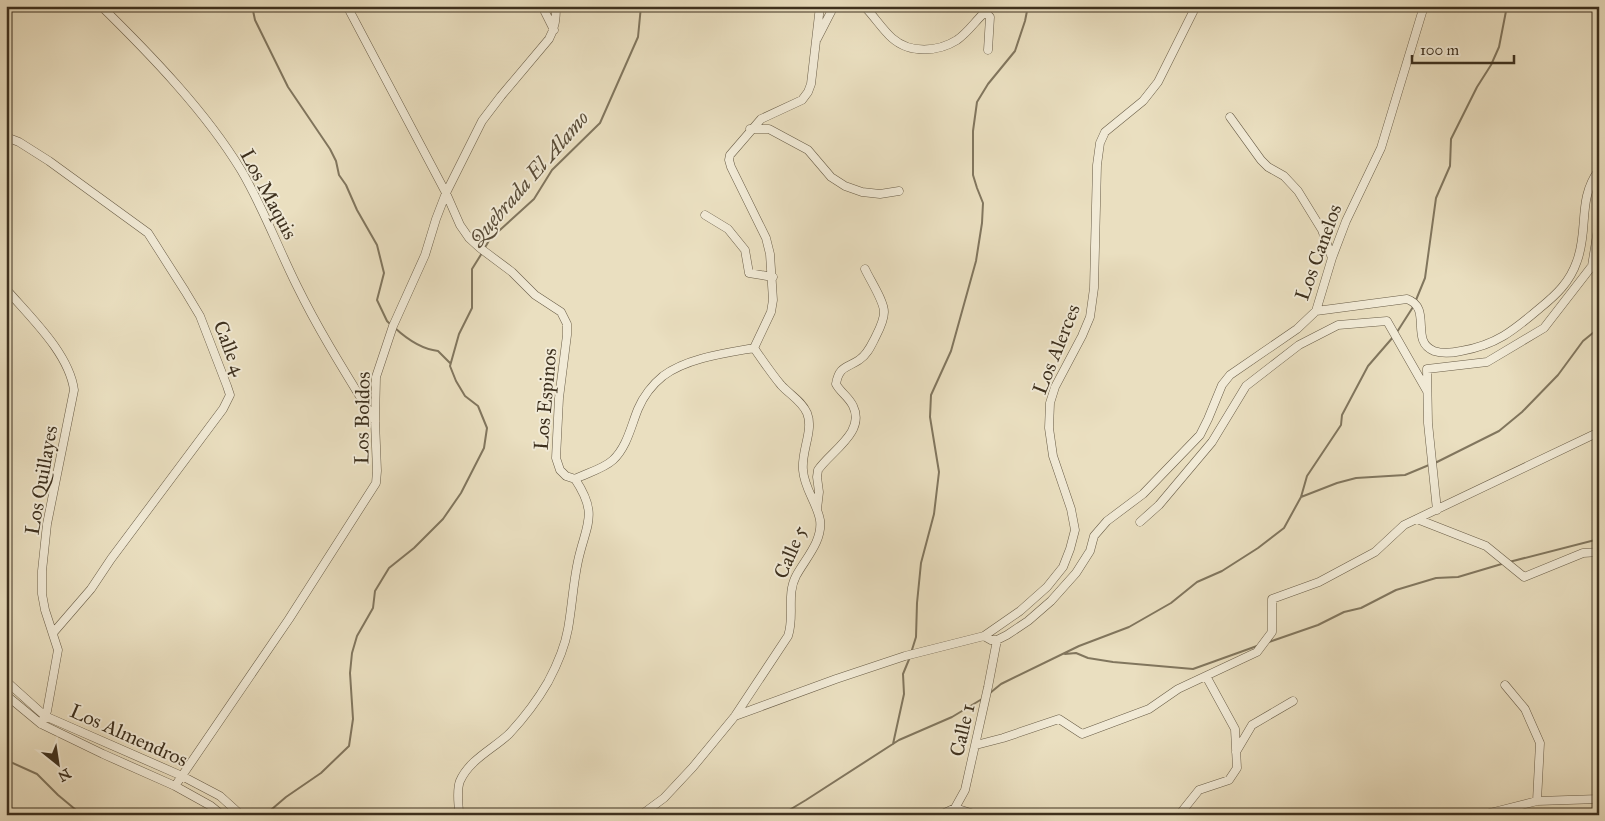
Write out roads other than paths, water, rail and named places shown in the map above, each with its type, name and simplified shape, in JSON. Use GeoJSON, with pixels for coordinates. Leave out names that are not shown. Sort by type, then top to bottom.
{"type":"FeatureCollection","features":[{"type":"Feature","properties":{"kind":"street","name":"Los Maquis"},"geometry":{"type":"LineString","coordinates":[[101,6],[185,95],[241,169],[321,333],[375,421]]}},
{"type":"Feature","properties":{"kind":"street","name":"Los Espinos"},"geometry":{"type":"LineString","coordinates":[[347,6],[446,193],[460,225],[469,238],[512,272],[536,295],[561,312],[567,324],[559,398],[556,458],[560,470],[566,476],[575,479],[584,492],[590,509],[573,589],[568,630],[548,681],[527,715],[507,735],[466,769],[459,783],[459,815]]}},
{"type":"Feature","properties":{"kind":"street"},"geometry":{"type":"LineString","coordinates":[[542,6],[554,30]]}},
{"type":"Feature","properties":{"kind":"street","name":"Los Boldos"},"geometry":{"type":"LineString","coordinates":[[175,786],[289,619],[376,482],[376,376],[379,362],[425,256],[446,193],[482,122],[501,96],[536,57],[549,39],[554,30],[556,6]]}},
{"type":"Feature","properties":{"kind":"street"},"geometry":{"type":"LineString","coordinates":[[575,479],[613,460],[624,445],[639,406],[649,390],[664,375],[691,362],[716,354],[754,348],[770,312],[773,300],[773,277],[766,238],[729,164],[730,155],[761,119],[802,100],[808,92],[811,84],[820,6]]}},
{"type":"Feature","properties":{"kind":"street"},"geometry":{"type":"LineString","coordinates":[[814,46],[834,6]]}},
{"type":"Feature","properties":{"kind":"street"},"geometry":{"type":"LineString","coordinates":[[864,6],[894,40],[909,48],[922,50],[946,45],[958,39],[986,13],[990,17],[988,50]]}},
{"type":"Feature","properties":{"kind":"street","name":"Los Alerces"},"geometry":{"type":"LineString","coordinates":[[984,636],[1020,612],[1047,587],[1063,567],[1070,550],[1075,530],[1072,509],[1053,456],[1049,428],[1050,403],[1055,387],[1090,317],[1094,288],[1097,165],[1100,143],[1104,132],[1143,101],[1158,82],[1196,6]]}},
{"type":"Feature","properties":{"kind":"street","name":"Los Canelos"},"geometry":{"type":"LineString","coordinates":[[997,640],[1028,621],[1051,601],[1076,573],[1090,551],[1094,536],[1107,521],[1144,494],[1200,435],[1222,385],[1230,375],[1297,330],[1316,311],[1332,258],[1346,221],[1381,148],[1424,6]]}},
{"type":"Feature","properties":{"kind":"street"},"geometry":{"type":"LineString","coordinates":[[1230,116],[1261,160],[1268,167],[1284,176],[1298,191],[1322,230],[1332,258]]}},
{"type":"Feature","properties":{"kind":"street"},"geometry":{"type":"LineString","coordinates":[[750,130],[769,129],[808,150],[831,177],[845,186],[862,192],[880,194],[899,191]]}},
{"type":"Feature","properties":{"kind":"street","name":"Calle 4"},"geometry":{"type":"LineString","coordinates":[[6,137],[19,142],[49,161],[148,233],[200,316],[230,395],[223,409],[111,559],[91,589],[53,633]]}},
{"type":"Feature","properties":{"kind":"street"},"geometry":{"type":"LineString","coordinates":[[1316,311],[1407,299],[1416,304],[1419,310],[1422,340],[1427,347],[1435,351],[1450,353],[1497,340],[1524,323],[1555,296],[1567,281],[1581,247],[1586,197],[1591,182],[1599,170]]}},
{"type":"Feature","properties":{"kind":"street"},"geometry":{"type":"LineString","coordinates":[[705,215],[728,228],[745,250],[749,273],[773,277]]}},
{"type":"Feature","properties":{"kind":"street"},"geometry":{"type":"LineString","coordinates":[[1438,510],[1428,422],[1427,369],[1487,362],[1544,328],[1592,266],[1599,224]]}},
{"type":"Feature","properties":{"kind":"street"},"geometry":{"type":"LineString","coordinates":[[817,511],[819,492],[818,470],[852,432],[857,420],[854,407],[836,384],[837,377],[844,367],[865,355],[883,318],[883,304],[865,269]]}},
{"type":"Feature","properties":{"kind":"street","name":"Los Quillayes"},"geometry":{"type":"LineString","coordinates":[[6,289],[62,357],[69,371],[74,390],[47,524],[42,570],[42,594],[45,610],[58,650],[47,711],[40,724]]}},
{"type":"Feature","properties":{"kind":"street"},"geometry":{"type":"LineString","coordinates":[[1140,522],[1159,505],[1212,442],[1246,386],[1300,345],[1338,325],[1387,321],[1427,392]]}},
{"type":"Feature","properties":{"kind":"street","name":"Calle 5"},"geometry":{"type":"LineString","coordinates":[[735,716],[788,636],[792,626],[791,591],[796,576],[815,544],[820,522],[807,488],[803,470],[803,454],[810,424],[806,412],[800,402],[782,386],[767,368],[754,348]]}},
{"type":"Feature","properties":{"kind":"street"},"geometry":{"type":"LineString","coordinates":[[976,745],[1059,719],[1082,734],[1149,709],[1178,689],[1257,652],[1272,632],[1272,599],[1319,582],[1375,552],[1404,525],[1599,432]]}},
{"type":"Feature","properties":{"kind":"street"},"geometry":{"type":"LineString","coordinates":[[1417,519],[1486,546],[1524,577],[1583,553],[1599,552]]}},
{"type":"Feature","properties":{"kind":"street"},"geometry":{"type":"LineString","coordinates":[[641,815],[664,798],[693,767],[735,716],[905,656],[984,636],[991,640],[997,640]]}},
{"type":"Feature","properties":{"kind":"street","name":"Calle 1"},"geometry":{"type":"LineString","coordinates":[[955,808],[965,790],[997,640]]}},
{"type":"Feature","properties":{"kind":"street"},"geometry":{"type":"LineString","coordinates":[[1179,815],[1199,790],[1229,780],[1237,768],[1235,729],[1206,676]]}},
{"type":"Feature","properties":{"kind":"street","name":"Los Almendros"},"geometry":{"type":"LineString","coordinates":[[6,682],[45,716],[182,776],[220,796],[241,815]]}},
{"type":"Feature","properties":{"kind":"street"},"geometry":{"type":"LineString","coordinates":[[1505,685],[1525,709],[1540,743],[1537,801]]}},
{"type":"Feature","properties":{"kind":"street","name":"Los Almendros"},"geometry":{"type":"LineString","coordinates":[[6,695],[40,724],[175,786],[205,802],[222,815]]}},
{"type":"Feature","properties":{"kind":"street"},"geometry":{"type":"LineString","coordinates":[[1236,752],[1252,725],[1293,701]]}},
{"type":"Feature","properties":{"kind":"street"},"geometry":{"type":"LineString","coordinates":[[1482,815],[1537,801],[1599,799]]}},
{"type":"Feature","properties":{"kind":"street"},"geometry":{"type":"LineString","coordinates":[[940,815],[955,808],[977,815]]}},
{"type":"Feature","properties":{"kind":"waterway"},"geometry":{"type":"LineString","coordinates":[[252,6],[255,20],[288,87],[330,149],[336,161],[339,175],[377,245],[384,273],[377,300],[387,321],[391,325]]}},
{"type":"Feature","properties":{"kind":"waterway","name":"Quebrada El Alamo"},"geometry":{"type":"LineString","coordinates":[[484,249],[490,239],[534,199],[552,170],[600,123],[638,37],[641,6]]}},
{"type":"Feature","properties":{"kind":"waterway"},"geometry":{"type":"LineString","coordinates":[[911,653],[916,637],[921,563],[934,514],[939,472],[930,417],[931,395],[951,351],[976,261],[982,223],[983,203],[973,175],[973,131],[977,102],[988,84],[1015,51],[1028,6]]}},
{"type":"Feature","properties":{"kind":"waterway"},"geometry":{"type":"LineString","coordinates":[[1416,300],[1425,278],[1436,198],[1450,166],[1451,139],[1499,47],[1507,6]]}},
{"type":"Feature","properties":{"kind":"waterway","name":"Quebrada El Alamo"},"geometry":{"type":"LineString","coordinates":[[265,815],[286,797],[321,773],[349,746],[353,719],[350,673],[352,653],[357,636],[373,608],[375,591],[389,568],[414,548],[443,519],[461,493],[484,448],[487,428],[478,406],[465,396],[450,366],[459,334],[472,308],[472,269],[482,253]]}},
{"type":"Feature","properties":{"kind":"waterway"},"geometry":{"type":"LineString","coordinates":[[1397,332],[1413,307]]}},
{"type":"Feature","properties":{"kind":"waterway"},"geometry":{"type":"LineString","coordinates":[[395,328],[415,343],[438,351],[450,363]]}},
{"type":"Feature","properties":{"kind":"waterway"},"geometry":{"type":"LineString","coordinates":[[1433,464],[1499,431],[1522,412],[1558,375],[1583,341],[1599,328]]}},
{"type":"Feature","properties":{"kind":"waterway"},"geometry":{"type":"LineString","coordinates":[[990,693],[1001,684],[1079,646],[1129,627],[1171,603],[1197,582],[1222,571],[1258,548],[1284,528],[1301,497],[1307,476],[1341,425],[1342,415],[1368,366],[1394,336]]}},
{"type":"Feature","properties":{"kind":"waterway"},"geometry":{"type":"LineString","coordinates":[[1301,497],[1356,478],[1405,475],[1429,465]]}},
{"type":"Feature","properties":{"kind":"waterway"},"geometry":{"type":"LineString","coordinates":[[1509,562],[1599,539]]}},
{"type":"Feature","properties":{"kind":"waterway"},"geometry":{"type":"LineString","coordinates":[[1269,642],[1318,625],[1344,612],[1361,608],[1396,590],[1436,578],[1458,577],[1505,563]]}},
{"type":"Feature","properties":{"kind":"waterway"},"geometry":{"type":"LineString","coordinates":[[1065,654],[1076,653],[1088,658],[1113,662],[1193,669],[1257,646]]}},
{"type":"Feature","properties":{"kind":"waterway"},"geometry":{"type":"LineString","coordinates":[[893,744],[904,694],[903,674],[910,657]]}},
{"type":"Feature","properties":{"kind":"waterway"},"geometry":{"type":"LineString","coordinates":[[781,815],[899,740],[952,717],[982,699]]}},
{"type":"Feature","properties":{"kind":"waterway"},"geometry":{"type":"LineString","coordinates":[[6,760],[37,774],[82,815]]}}]}
